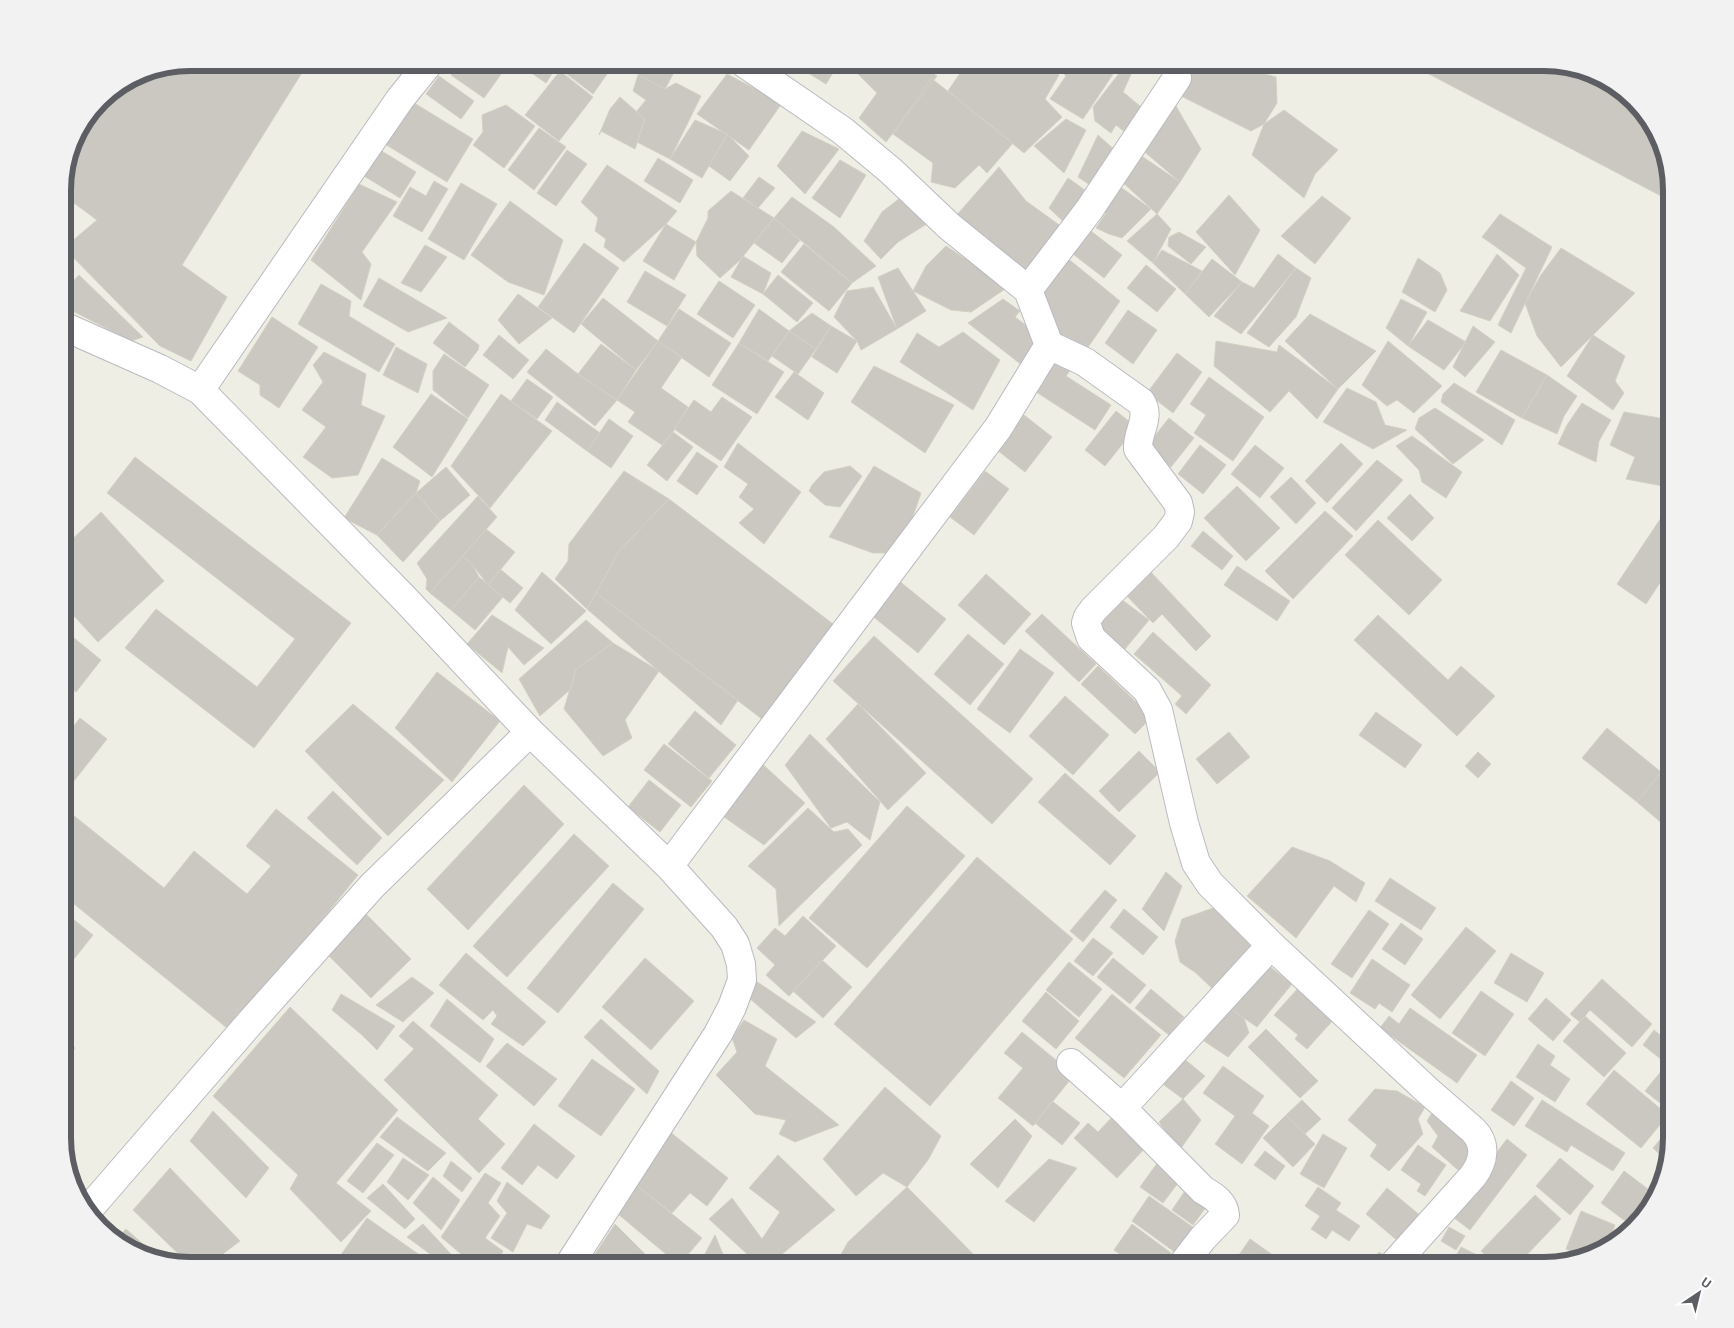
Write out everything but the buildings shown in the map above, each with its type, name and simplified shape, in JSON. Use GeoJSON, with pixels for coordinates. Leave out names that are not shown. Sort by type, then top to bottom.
{"type":"FeatureCollection","features":[{"type":"Feature","properties":{"kind":"street"},"geometry":{"type":"LineString","coordinates":[[200,390],[421,71]]}},
{"type":"Feature","properties":{"kind":"street"},"geometry":{"type":"LineString","coordinates":[[757,71],[844,131],[891,171],[950,227],[1028,290],[1049,345],[1085,362],[1140,402],[1145,408],[1146,416],[1139,433],[1138,449],[1178,503],[1180,512],[1178,521],[1166,536],[1094,609],[1088,616],[1086,623],[1091,638],[1146,690],[1158,710],[1184,823],[1196,863],[1210,884],[1271,945],[1479,1136],[1484,1151],[1478,1170],[1402,1257]]}},
{"type":"Feature","properties":{"kind":"street"},"geometry":{"type":"LineString","coordinates":[[1028,290],[1089,210],[1177,78]]}},
{"type":"Feature","properties":{"kind":"street"},"geometry":{"type":"LineString","coordinates":[[72,330],[160,369],[200,390],[404,598],[530,732],[669,866],[724,927],[735,944],[741,964],[742,980],[732,1007],[718,1034],[575,1257]]}},
{"type":"Feature","properties":{"kind":"street"},"geometry":{"type":"LineString","coordinates":[[669,866],[998,428],[1049,345]]}},
{"type":"Feature","properties":{"kind":"street"},"geometry":{"type":"LineString","coordinates":[[92,1205],[248,1025],[372,886],[530,732]]}},
{"type":"Feature","properties":{"kind":"street"},"geometry":{"type":"LineString","coordinates":[[1122,1108],[1271,945]]}},
{"type":"Feature","properties":{"kind":"street"},"geometry":{"type":"LineString","coordinates":[[1071,1063],[1122,1108],[1203,1190],[1219,1200],[1225,1215],[1203,1238],[1189,1257]]}}]}
